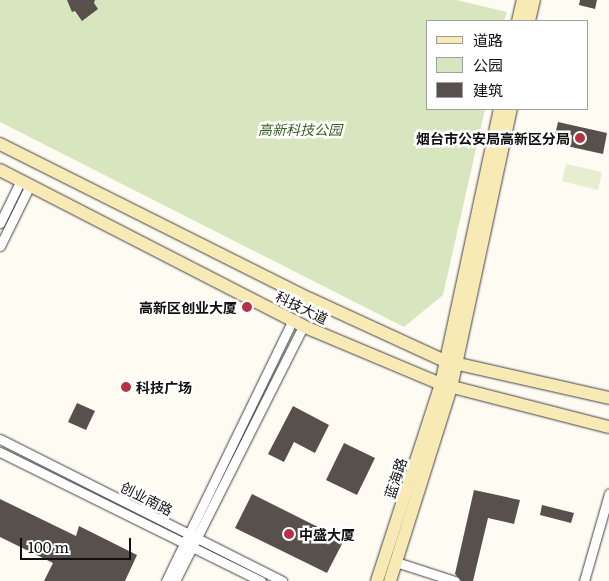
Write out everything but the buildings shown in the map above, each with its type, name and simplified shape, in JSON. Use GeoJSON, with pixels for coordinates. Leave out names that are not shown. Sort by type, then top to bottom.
{"type":"FeatureCollection","features":[{"type":"Feature","properties":{"kind":"main road"},"geometry":{"type":"LineString","coordinates":[[518,20],[528,1]]}},
{"type":"Feature","properties":{"kind":"main road"},"geometry":{"type":"LineString","coordinates":[[528,1],[529,20]]}},
{"type":"Feature","properties":{"kind":"main road"},"geometry":{"type":"LineString","coordinates":[[446,386],[500,110]]}},
{"type":"Feature","properties":{"kind":"main road"},"geometry":{"type":"LineString","coordinates":[[451,362],[511,110]]}},
{"type":"Feature","properties":{"kind":"main road","name":"科技大道"},"geometry":{"type":"LineString","coordinates":[[0,144],[310,299],[451,362],[609,398]]}},
{"type":"Feature","properties":{"kind":"main road","name":"科技大道"},"geometry":{"type":"LineString","coordinates":[[0,170],[298,323],[446,386],[609,427]]}},
{"type":"Feature","properties":{"kind":"main road","name":"蓝海路"},"geometry":{"type":"LineString","coordinates":[[390,581],[446,386]]}},
{"type":"Feature","properties":{"kind":"main road","name":"蓝海路"},"geometry":{"type":"LineString","coordinates":[[377,581],[446,386]]}},
{"type":"Feature","properties":{"kind":"street"},"geometry":{"type":"LineString","coordinates":[[0,223],[25,182]]}},
{"type":"Feature","properties":{"kind":"street"},"geometry":{"type":"LineString","coordinates":[[0,246],[25,182]]}},
{"type":"Feature","properties":{"kind":"street"},"geometry":{"type":"LineString","coordinates":[[166,581],[190,541],[298,323]]}},
{"type":"Feature","properties":{"kind":"street","name":"创业南路"},"geometry":{"type":"LineString","coordinates":[[0,439],[261,581]]}},
{"type":"Feature","properties":{"kind":"street","name":"创业南路"},"geometry":{"type":"LineString","coordinates":[[0,452],[190,541],[282,581]]}},
{"type":"Feature","properties":{"kind":"street"},"geometry":{"type":"LineString","coordinates":[[584,581],[609,494]]}},
{"type":"Feature","properties":{"kind":"street"},"geometry":{"type":"LineString","coordinates":[[175,581],[190,541]]}},
{"type":"Feature","properties":{"kind":"street"},"geometry":{"type":"LineString","coordinates":[[396,562],[455,581]]}},
{"type":"Feature","properties":{"kind":"green space","name":"高新科技公园"},"geometry":{"type":"Polygon","coordinates":[[[0,0],[456,0],[507,12],[504,20],[426,20],[426,110],[485,110],[443,295],[404,327],[0,122],[0,0]]]}},
{"type":"Feature","properties":{"kind":"green space"},"geometry":{"type":"Polygon","coordinates":[[[566,164],[602,172],[598,190],[562,181],[566,164]]]}},
{"type":"Feature","properties":{"kind":"place","name":"烟台市公安局高新区分局"},"geometry":{"type":"Point","coordinates":[580,138]}},
{"type":"Feature","properties":{"kind":"place","name":"高新区创业大厦"},"geometry":{"type":"Point","coordinates":[247,307]}},
{"type":"Feature","properties":{"kind":"place","name":"科技广场"},"geometry":{"type":"Point","coordinates":[126,387]}},
{"type":"Feature","properties":{"kind":"place","name":"中盛大厦"},"geometry":{"type":"Point","coordinates":[289,534]}}]}
